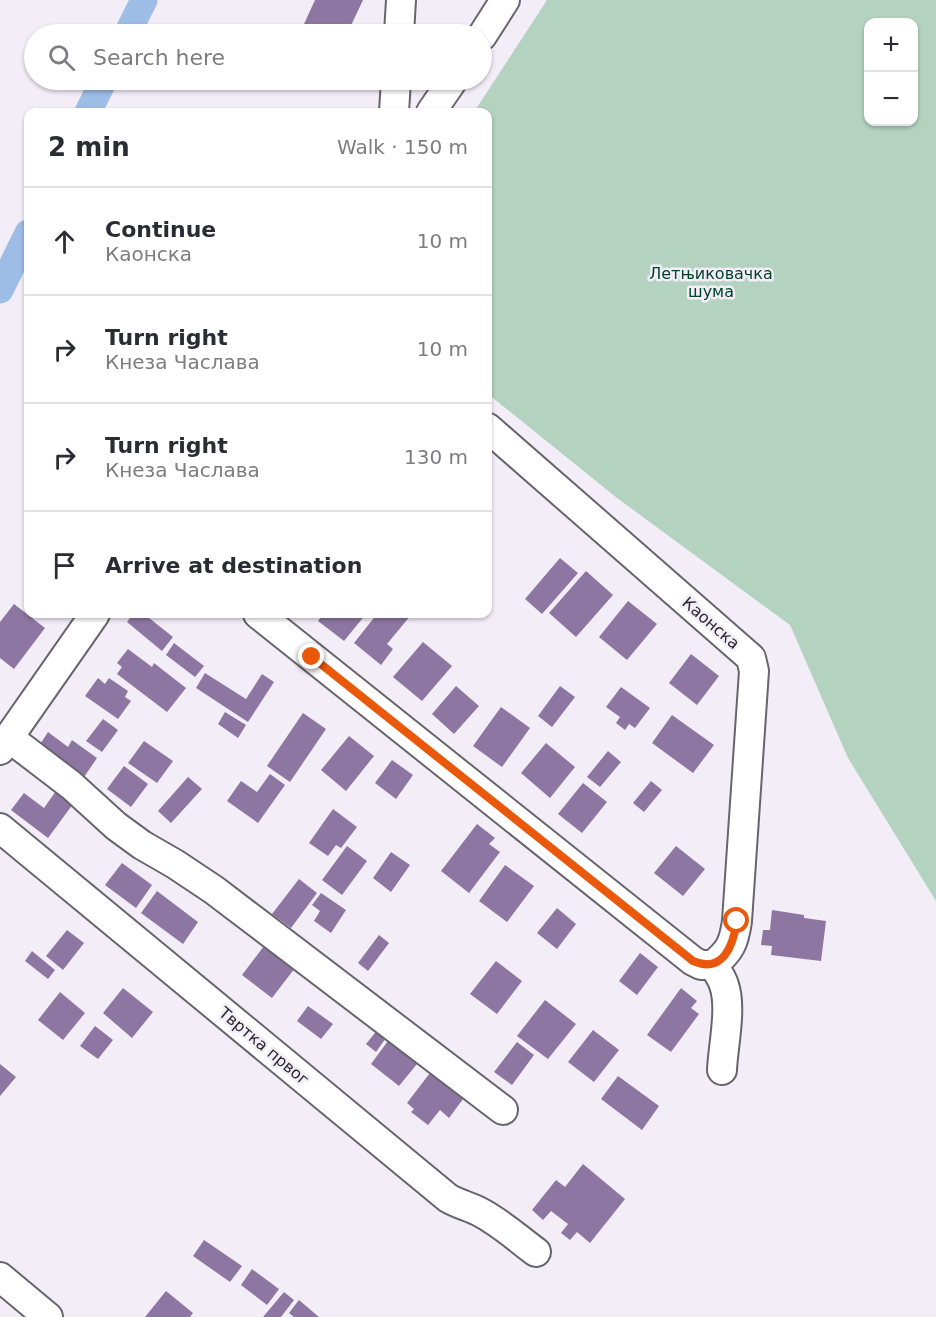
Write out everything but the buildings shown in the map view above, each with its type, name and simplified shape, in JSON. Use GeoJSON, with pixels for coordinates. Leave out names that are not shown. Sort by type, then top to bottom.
{"type":"FeatureCollection","features":[{"type":"Feature","properties":{"kind":"street"},"geometry":{"type":"LineString","coordinates":[[400,24],[401,0]]}},
{"type":"Feature","properties":{"kind":"street"},"geometry":{"type":"LineString","coordinates":[[490,24],[505,0]]}},
{"type":"Feature","properties":{"kind":"street"},"geometry":{"type":"LineString","coordinates":[[394,108],[395,90]]}},
{"type":"Feature","properties":{"kind":"street"},"geometry":{"type":"LineString","coordinates":[[434,108],[446,90]]}},
{"type":"Feature","properties":{"kind":"street","name":"Каонска"},"geometry":{"type":"LineString","coordinates":[[492,431],[751,658],[754,671],[737,921],[728,953],[713,965]]}},
{"type":"Feature","properties":{"kind":"street"},"geometry":{"type":"LineString","coordinates":[[92,618],[4,743],[71,784],[116,826],[214,890],[503,1110]]}},
{"type":"Feature","properties":{"kind":"street"},"geometry":{"type":"LineString","coordinates":[[263,618],[693,961],[701,965],[713,965],[724,983],[726,992],[722,1070]]}},
{"type":"Feature","properties":{"kind":"street","name":"Твртка првог"},"geometry":{"type":"LineString","coordinates":[[0,828],[448,1198],[461,1206],[477,1210],[536,1252]]}},
{"type":"Feature","properties":{"kind":"street"},"geometry":{"type":"LineString","coordinates":[[0,1276],[48,1317]]}},
{"type":"Feature","properties":{"kind":"green space","name":"Летњиковачка шума"},"geometry":{"type":"Polygon","coordinates":[[[547,0],[936,0],[936,901],[848,758],[790,625],[617,498],[492,397],[492,108],[477,108],[488,90],[492,90],[492,84],[547,0]]]}},
{"type":"Feature","properties":{"kind":"waterway"},"geometry":{"type":"LineString","coordinates":[[132,24],[144,0]]}},
{"type":"Feature","properties":{"kind":"waterway"},"geometry":{"type":"LineString","coordinates":[[90,108],[99,90]]}},
{"type":"Feature","properties":{"kind":"waterway"},"geometry":{"type":"LineString","coordinates":[[0,290],[24,241]]}},
{"type":"Feature","properties":{"kind":"route"},"geometry":{"type":"LineString","coordinates":[[312,657],[693,961],[701,965],[713,965],[728,953],[737,921]]}}]}
